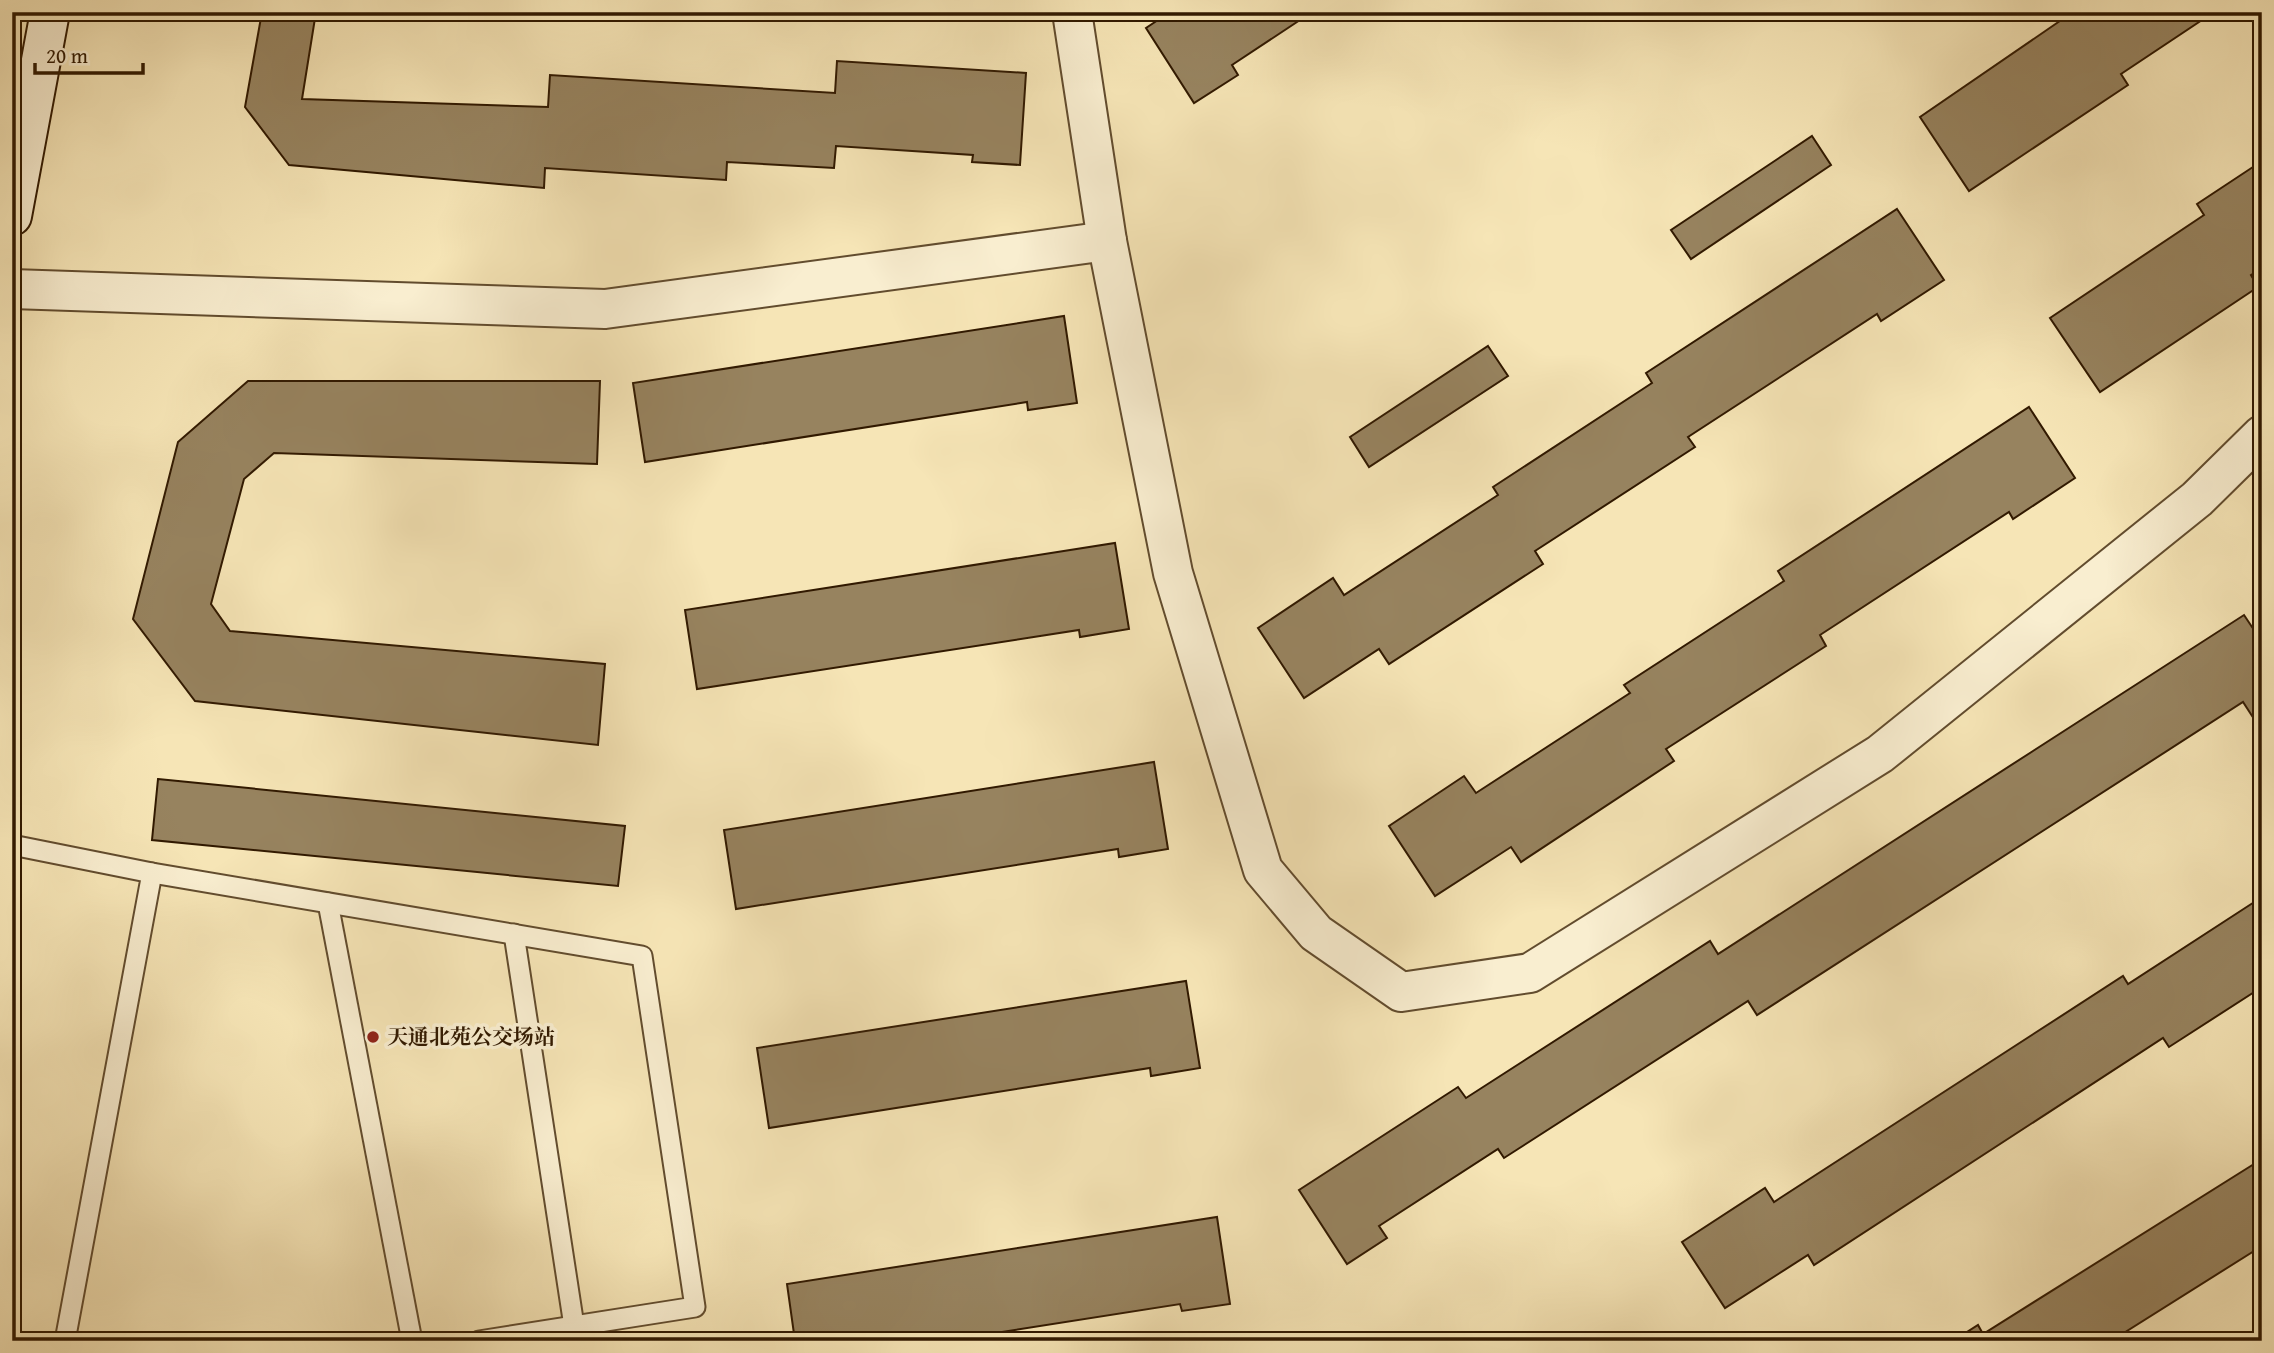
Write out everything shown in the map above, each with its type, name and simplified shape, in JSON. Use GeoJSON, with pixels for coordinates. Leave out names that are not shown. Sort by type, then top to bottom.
{"type":"FeatureCollection","features":[{"type":"Feature","properties":{"kind":"street"},"geometry":{"type":"LineString","coordinates":[[12,216],[50,12]]}},
{"type":"Feature","properties":{"kind":"street"},"geometry":{"type":"LineString","coordinates":[[1072,12],[1108,241],[1173,573],[1263,870],[1316,933],[1401,992],[1530,973],[1880,754],[2197,499],[2262,435]]}},
{"type":"Feature","properties":{"kind":"street"},"geometry":{"type":"LineString","coordinates":[[12,289],[604,309],[1108,241]]}},
{"type":"Feature","properties":{"kind":"lane"},"geometry":{"type":"LineString","coordinates":[[12,845],[152,873],[642,956],[695,1307],[479,1341]]}},
{"type":"Feature","properties":{"kind":"lane"},"geometry":{"type":"LineString","coordinates":[[65,1341],[152,873]]}},
{"type":"Feature","properties":{"kind":"lane"},"geometry":{"type":"LineString","coordinates":[[328,902],[412,1341]]}},
{"type":"Feature","properties":{"kind":"lane"},"geometry":{"type":"LineString","coordinates":[[514,934],[574,1326]]}},
{"type":"Feature","properties":{"kind":"building"},"geometry":{"type":"Polygon","coordinates":[[[262,12],[316,12],[302,99],[548,107],[550,75],[835,93],[837,61],[1026,73],[1020,165],[972,162],[973,155],[836,146],[834,168],[727,162],[726,180],[545,168],[544,188],[289,165],[245,107],[262,12]]]}},
{"type":"Feature","properties":{"kind":"building"},"geometry":{"type":"Polygon","coordinates":[[[1170,12],[1312,12],[1232,65],[1238,75],[1194,103],[1146,28],[1170,12]]]}},
{"type":"Feature","properties":{"kind":"building"},"geometry":{"type":"Polygon","coordinates":[[[2073,12],[2214,12],[2121,74],[2128,85],[1969,191],[1920,117],[2073,12]]]}},
{"type":"Feature","properties":{"kind":"building"},"geometry":{"type":"Polygon","coordinates":[[[1812,136],[1831,165],[1691,259],[1671,230],[1812,136]]]}},
{"type":"Feature","properties":{"kind":"building"},"geometry":{"type":"Polygon","coordinates":[[[2262,161],[2262,268],[2251,275],[2258,287],[2100,392],[2050,318],[2204,215],[2197,204],[2262,161]]]}},
{"type":"Feature","properties":{"kind":"building"},"geometry":{"type":"Polygon","coordinates":[[[1897,209],[1944,280],[1881,321],[1877,314],[1688,437],[1695,447],[1535,551],[1543,564],[1389,664],[1379,649],[1304,698],[1258,628],[1333,578],[1344,595],[1498,495],[1493,487],[1652,383],[1646,373],[1897,209]]]}},
{"type":"Feature","properties":{"kind":"building"},"geometry":{"type":"Polygon","coordinates":[[[1064,316],[1077,403],[1028,410],[1027,402],[645,462],[633,383],[1064,316]]]}},
{"type":"Feature","properties":{"kind":"building"},"geometry":{"type":"Polygon","coordinates":[[[1488,346],[1508,376],[1369,467],[1350,437],[1488,346]]]}},
{"type":"Feature","properties":{"kind":"building"},"geometry":{"type":"Polygon","coordinates":[[[248,381],[600,381],[597,464],[274,453],[244,479],[211,604],[230,631],[605,664],[598,745],[195,701],[133,619],[178,442],[248,381]]]}},
{"type":"Feature","properties":{"kind":"building"},"geometry":{"type":"Polygon","coordinates":[[[2029,407],[2075,478],[2013,519],[2009,512],[1820,635],[1826,646],[1666,749],[1674,761],[1521,862],[1511,847],[1435,896],[1389,826],[1464,776],[1476,793],[1630,693],[1624,685],[1784,581],[1778,571],[2029,407]]]}},
{"type":"Feature","properties":{"kind":"building"},"geometry":{"type":"Polygon","coordinates":[[[1115,543],[1129,629],[1080,637],[1079,630],[697,689],[685,610],[1115,543]]]}},
{"type":"Feature","properties":{"kind":"building"},"geometry":{"type":"Polygon","coordinates":[[[2244,615],[2262,642],[2262,714],[2254,719],[2243,702],[1757,1015],[1748,1001],[1504,1158],[1498,1149],[1379,1226],[1387,1238],[1347,1264],[1299,1190],[1458,1087],[1466,1098],[1710,941],[1718,954],[2244,615]]]}},
{"type":"Feature","properties":{"kind":"building"},"geometry":{"type":"Polygon","coordinates":[[[1154,762],[1168,849],[1119,857],[1118,849],[736,909],[724,830],[1154,762]]]}},
{"type":"Feature","properties":{"kind":"building"},"geometry":{"type":"Polygon","coordinates":[[[158,779],[625,826],[618,886],[152,840],[158,779]]]}},
{"type":"Feature","properties":{"kind":"building"},"geometry":{"type":"Polygon","coordinates":[[[2262,897],[2262,987],[2169,1047],[2163,1038],[1814,1265],[1808,1255],[1725,1308],[1682,1242],[1765,1188],[1774,1202],[2123,976],[2128,984],[2262,897]]]}},
{"type":"Feature","properties":{"kind":"building"},"geometry":{"type":"Polygon","coordinates":[[[1186,981],[1200,1068],[1151,1076],[1150,1068],[769,1128],[757,1048],[1186,981]]]}},
{"type":"Feature","properties":{"kind":"building"},"geometry":{"type":"Polygon","coordinates":[[[2262,1159],[2262,1246],[2111,1341],[1953,1341],[1978,1325],[1983,1334],[2262,1159]]]}},
{"type":"Feature","properties":{"kind":"building"},"geometry":{"type":"Polygon","coordinates":[[[1217,1217],[1230,1304],[1182,1311],[1180,1304],[944,1341],[795,1341],[787,1284],[1217,1217]]]}},
{"type":"Feature","properties":{"kind":"place","name":"天通北苑公交场站"},"geometry":{"type":"Point","coordinates":[373,1037]}}]}
